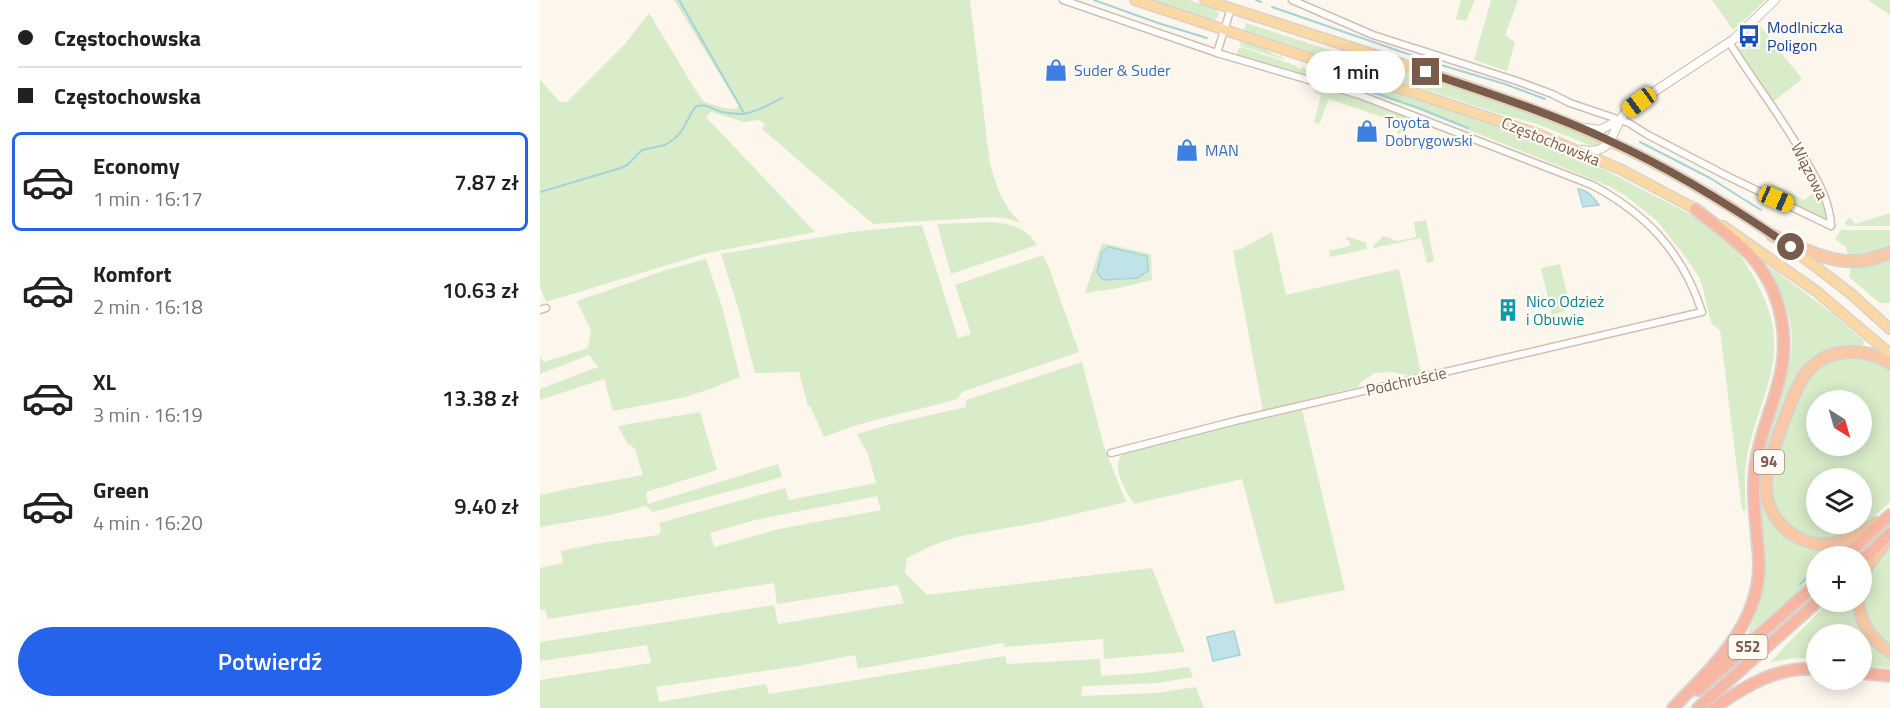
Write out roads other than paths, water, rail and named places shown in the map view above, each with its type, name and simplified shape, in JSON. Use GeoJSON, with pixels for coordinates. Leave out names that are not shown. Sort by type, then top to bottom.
{"type":"FeatureCollection","features":[{"type":"Feature","properties":{"kind":"highway"},"geometry":{"type":"LineString","coordinates":[[1673,708],[1724,653],[1742,627],[1755,598],[1759,566],[1754,496],[1755,468],[1758,447],[1779,382],[1784,353],[1781,314],[1764,274],[1737,243],[1695,209]]}},
{"type":"Feature","properties":{"kind":"highway"},"geometry":{"type":"LineString","coordinates":[[1772,234],[1822,256],[1846,261],[1867,260],[1890,253]]}},
{"type":"Feature","properties":{"kind":"highway","name":"94"},"geometry":{"type":"LineString","coordinates":[[1890,363],[1872,354],[1848,351],[1832,355],[1810,369],[1793,398],[1770,459],[1765,484],[1768,503],[1779,523],[1796,537],[1812,543],[1829,544],[1846,541],[1890,515]]}},
{"type":"Feature","properties":{"kind":"highway"},"geometry":{"type":"LineString","coordinates":[[1857,546],[1890,515]]}},
{"type":"Feature","properties":{"kind":"highway"},"geometry":{"type":"LineString","coordinates":[[1872,551],[1890,535]]}},
{"type":"Feature","properties":{"kind":"highway"},"geometry":{"type":"LineString","coordinates":[[1872,560],[1890,535]]}},
{"type":"Feature","properties":{"kind":"highway","name":"S52"},"geometry":{"type":"LineString","coordinates":[[1677,708],[1806,593]]}},
{"type":"Feature","properties":{"kind":"highway","name":"S52"},"geometry":{"type":"LineString","coordinates":[[1698,708],[1806,612]]}},
{"type":"Feature","properties":{"kind":"highway"},"geometry":{"type":"LineString","coordinates":[[1860,612],[1867,630],[1876,641],[1890,651]]}},
{"type":"Feature","properties":{"kind":"highway"},"geometry":{"type":"LineString","coordinates":[[1714,708],[1747,686],[1779,672],[1806,669]]}},
{"type":"Feature","properties":{"kind":"highway"},"geometry":{"type":"LineString","coordinates":[[1872,674],[1890,676]]}},
{"type":"Feature","properties":{"kind":"main road","name":"Częstochowska"},"geometry":{"type":"LineString","coordinates":[[1135,0],[1504,121],[1622,170],[1695,209],[1753,245],[1807,284],[1890,354]]}},
{"type":"Feature","properties":{"kind":"main road","name":"Częstochowska"},"geometry":{"type":"LineString","coordinates":[[1205,0],[1530,107],[1611,141],[1692,184],[1772,234],[1809,260],[1890,329]]}},
{"type":"Feature","properties":{"kind":"street"},"geometry":{"type":"LineString","coordinates":[[1063,0],[1217,52],[1231,8]]}},
{"type":"Feature","properties":{"kind":"street"},"geometry":{"type":"LineString","coordinates":[[1292,0],[1362,31],[1517,81],[1619,120]]}},
{"type":"Feature","properties":{"kind":"street"},"geometry":{"type":"LineString","coordinates":[[1578,150],[1596,151],[1606,147],[1623,114],[1729,42],[1775,0]]}},
{"type":"Feature","properties":{"kind":"street","name":"Wiązowa"},"geometry":{"type":"LineString","coordinates":[[1619,120],[1831,226],[1824,193],[1803,154],[1729,42]]}},
{"type":"Feature","properties":{"kind":"street","name":"Podchruście"},"geometry":{"type":"LineString","coordinates":[[1111,453],[1702,312],[1690,278],[1663,239],[1627,205],[1592,185],[1360,95],[1217,52]]}},
{"type":"Feature","properties":{"kind":"street"},"geometry":{"type":"LineString","coordinates":[[1580,128],[1599,130],[1619,120]]}},
{"type":"Feature","properties":{"kind":"water"},"geometry":{"type":"Polygon","coordinates":[[[1578,189],[1587,192],[1599,205],[1583,207],[1578,189]]]}},
{"type":"Feature","properties":{"kind":"water"},"geometry":{"type":"Polygon","coordinates":[[[1109,247],[1147,256],[1148,271],[1138,278],[1105,280],[1101,278],[1097,272],[1102,252],[1109,247]]]}},
{"type":"Feature","properties":{"kind":"water"},"geometry":{"type":"Polygon","coordinates":[[[1234,631],[1240,655],[1213,661],[1207,637],[1234,631]]]}},
{"type":"Feature","properties":{"kind":"waterway"},"geometry":{"type":"LineString","coordinates":[[679,0],[744,113]]}},
{"type":"Feature","properties":{"kind":"waterway"},"geometry":{"type":"LineString","coordinates":[[1094,0],[1207,38]]}},
{"type":"Feature","properties":{"kind":"waterway"},"geometry":{"type":"LineString","coordinates":[[1256,0],[1261,2]]}},
{"type":"Feature","properties":{"kind":"waterway"},"geometry":{"type":"LineString","coordinates":[[1272,7],[1545,99]]}},
{"type":"Feature","properties":{"kind":"waterway"},"geometry":{"type":"LineString","coordinates":[[1340,81],[1468,128]]}},
{"type":"Feature","properties":{"kind":"waterway"},"geometry":{"type":"LineString","coordinates":[[540,192],[621,168],[642,150],[665,145],[681,132],[695,107],[705,106],[722,112],[742,114],[757,110],[782,98]]}},
{"type":"Feature","properties":{"kind":"waterway"},"geometry":{"type":"LineString","coordinates":[[1640,142],[1710,178],[1761,210]]}},
{"type":"Feature","properties":{"kind":"waterway"},"geometry":{"type":"LineString","coordinates":[[1800,584],[1806,579]]}},
{"type":"Feature","properties":{"kind":"place","name":"Modlniczka Poligon"},"geometry":{"type":"Point","coordinates":[1749,36]}},
{"type":"Feature","properties":{"kind":"place","name":"Suder & Suder"},"geometry":{"type":"Point","coordinates":[1056,70]}},
{"type":"Feature","properties":{"kind":"place","name":"Toyota Dobrygowski"},"geometry":{"type":"Point","coordinates":[1367,131]}},
{"type":"Feature","properties":{"kind":"place","name":"MAN"},"geometry":{"type":"Point","coordinates":[1187,150]}},
{"type":"Feature","properties":{"kind":"place","name":"Nico Odzież i Obuwie"},"geometry":{"type":"Point","coordinates":[1508,310]}}]}
